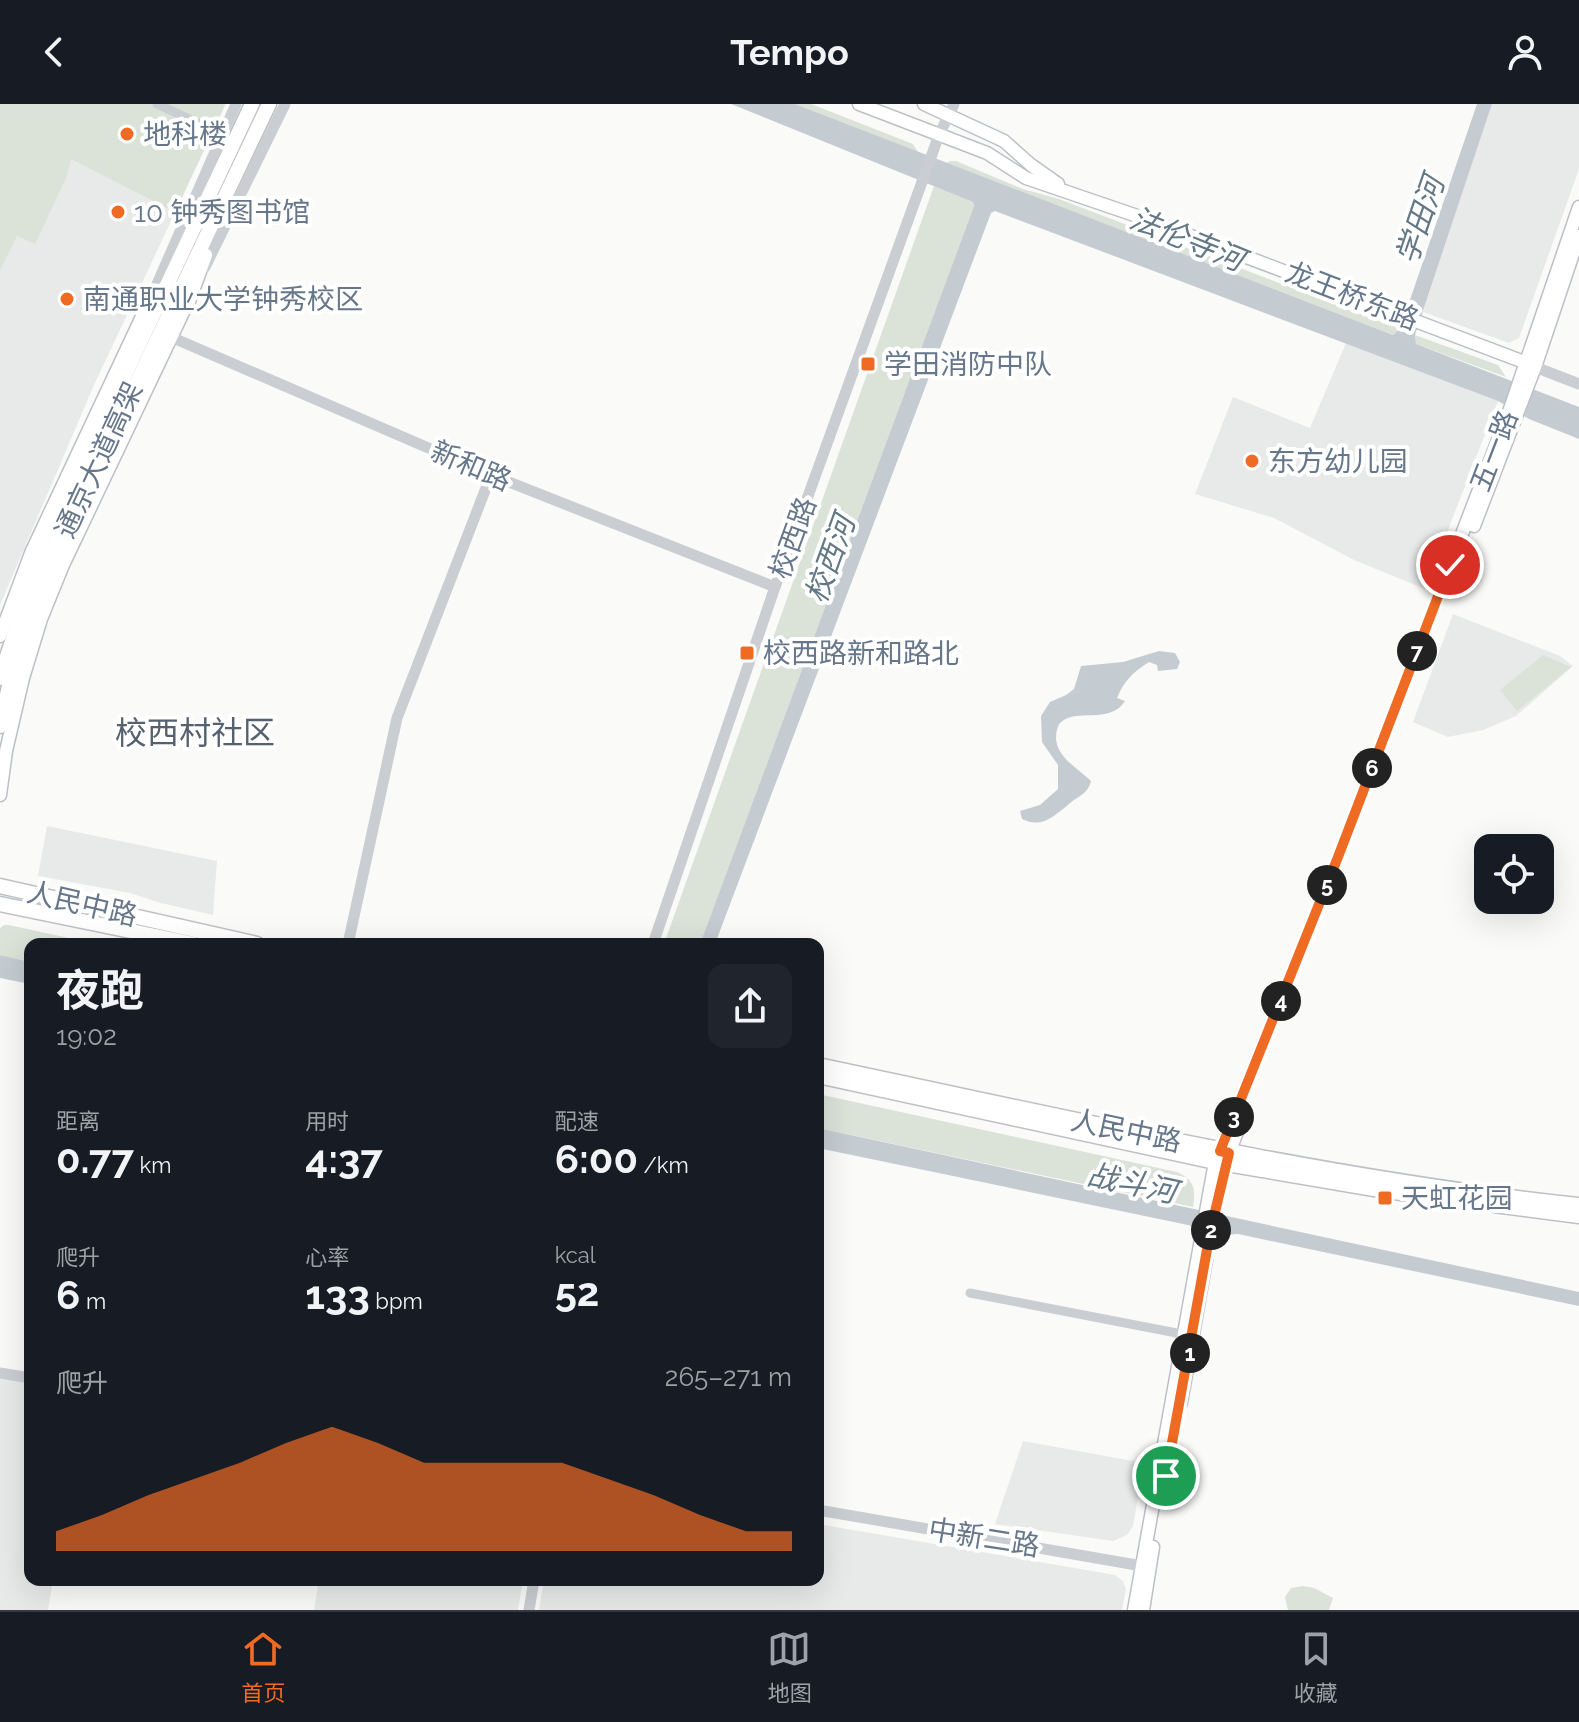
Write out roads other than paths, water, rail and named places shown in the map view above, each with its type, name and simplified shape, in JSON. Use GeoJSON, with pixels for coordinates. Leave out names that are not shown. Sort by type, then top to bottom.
{"type":"FeatureCollection","features":[{"type":"Feature","properties":{"kind":"main road"},"geometry":{"type":"LineString","coordinates":[[0,636],[31,553],[154,291],[205,200],[252,104]]}},
{"type":"Feature","properties":{"kind":"main road"},"geometry":{"type":"LineString","coordinates":[[0,795],[6,751],[23,678],[41,619],[63,565],[187,304],[221,203],[269,104]]}},
{"type":"Feature","properties":{"kind":"main road","name":"龙王桥东路"},"geometry":{"type":"LineString","coordinates":[[859,104],[987,153],[1026,178],[1079,194],[1531,365]]}},
{"type":"Feature","properties":{"kind":"main road","name":"龙王桥东路"},"geometry":{"type":"LineString","coordinates":[[924,104],[946,109],[1004,141],[1050,180],[1079,194]]}},
{"type":"Feature","properties":{"kind":"main road","name":"通京大道高架"},"geometry":{"type":"LineString","coordinates":[[0,726],[12,673],[46,575],[205,200]]}},
{"type":"Feature","properties":{"kind":"main road","name":"通京大道高架"},"geometry":{"type":"LineString","coordinates":[[0,678],[40,556],[221,203]]}},
{"type":"Feature","properties":{"kind":"main road","name":"五一路"},"geometry":{"type":"LineString","coordinates":[[1531,365],[1579,207]]}},
{"type":"Feature","properties":{"kind":"main road","name":"五一路"},"geometry":{"type":"LineString","coordinates":[[1143,1610],[1146,1567],[1222,1157],[1514,412],[1579,236]]}},
{"type":"Feature","properties":{"kind":"main road","name":"人民中路"},"geometry":{"type":"LineString","coordinates":[[0,886],[230,938]]}},
{"type":"Feature","properties":{"kind":"main road","name":"人民中路"},"geometry":{"type":"LineString","coordinates":[[0,904],[165,938]]}},
{"type":"Feature","properties":{"kind":"main road","name":"人民中路"},"geometry":{"type":"LineString","coordinates":[[824,1066],[1222,1157],[1579,1205]]}},
{"type":"Feature","properties":{"kind":"main road","name":"人民中路"},"geometry":{"type":"LineString","coordinates":[[824,1077],[1386,1191],[1579,1216]]}},
{"type":"Feature","properties":{"kind":"main road","name":"五一路"},"geometry":{"type":"LineString","coordinates":[[1134,1610],[1146,1567],[1193,1336],[1206,1232]]}},
{"type":"Feature","properties":{"kind":"street"},"geometry":{"type":"LineString","coordinates":[[157,104],[222,134]]}},
{"type":"Feature","properties":{"kind":"street"},"geometry":{"type":"LineString","coordinates":[[154,291],[236,104]]}},
{"type":"Feature","properties":{"kind":"street"},"geometry":{"type":"LineString","coordinates":[[187,304],[285,104]]}},
{"type":"Feature","properties":{"kind":"street","name":"校西路"},"geometry":{"type":"LineString","coordinates":[[655,938],[775,587],[933,154],[946,109]]}},
{"type":"Feature","properties":{"kind":"street","name":"新和路"},"geometry":{"type":"LineString","coordinates":[[171,337],[491,475],[775,587]]}},
{"type":"Feature","properties":{"kind":"street","name":"龙王桥东路"},"geometry":{"type":"LineString","coordinates":[[1531,365],[1579,384]]}},
{"type":"Feature","properties":{"kind":"street"},"geometry":{"type":"LineString","coordinates":[[349,938],[397,718],[491,475]]}},
{"type":"Feature","properties":{"kind":"street"},"geometry":{"type":"LineString","coordinates":[[970,1293],[1193,1336]]}},
{"type":"Feature","properties":{"kind":"street"},"geometry":{"type":"LineString","coordinates":[[0,1373],[24,1377]]}},
{"type":"Feature","properties":{"kind":"street","name":"中新二路"},"geometry":{"type":"LineString","coordinates":[[824,1511],[1146,1567]]}},
{"type":"Feature","properties":{"kind":"street"},"geometry":{"type":"LineString","coordinates":[[529,1610],[533,1586]]}},
{"type":"Feature","properties":{"kind":"place","name":"地科楼"},"geometry":{"type":"Point","coordinates":[127,134]}},
{"type":"Feature","properties":{"kind":"place","name":"10 钟秀图书馆"},"geometry":{"type":"Point","coordinates":[118,212]}},
{"type":"Feature","properties":{"kind":"place","name":"南通职业大学钟秀校区"},"geometry":{"type":"Point","coordinates":[67,299]}},
{"type":"Feature","properties":{"kind":"place","name":"学田消防中队"},"geometry":{"type":"Point","coordinates":[868,364]}},
{"type":"Feature","properties":{"kind":"place","name":"东方幼儿园"},"geometry":{"type":"Point","coordinates":[1252,461]}},
{"type":"Feature","properties":{"kind":"place","name":"校西路新和路北"},"geometry":{"type":"Point","coordinates":[747,653]}},
{"type":"Feature","properties":{"kind":"place","name":"天虹花园"},"geometry":{"type":"Point","coordinates":[1385,1198]}},
{"type":"Feature","properties":{"kind":"district","name":"校西村社区"},"geometry":{"type":"Point","coordinates":[195,732]}},
{"type":"Feature","properties":{"kind":"water label","name":"学田河"},"geometry":{"type":"Point","coordinates":[1420,220]}},
{"type":"Feature","properties":{"kind":"water label","name":"法伦寺河"},"geometry":{"type":"Point","coordinates":[1187,239]}},
{"type":"Feature","properties":{"kind":"water label","name":"校西河"},"geometry":{"type":"Point","coordinates":[830,559]}},
{"type":"Feature","properties":{"kind":"water label","name":"战斗河"},"geometry":{"type":"Point","coordinates":[1132,1183]}}]}
